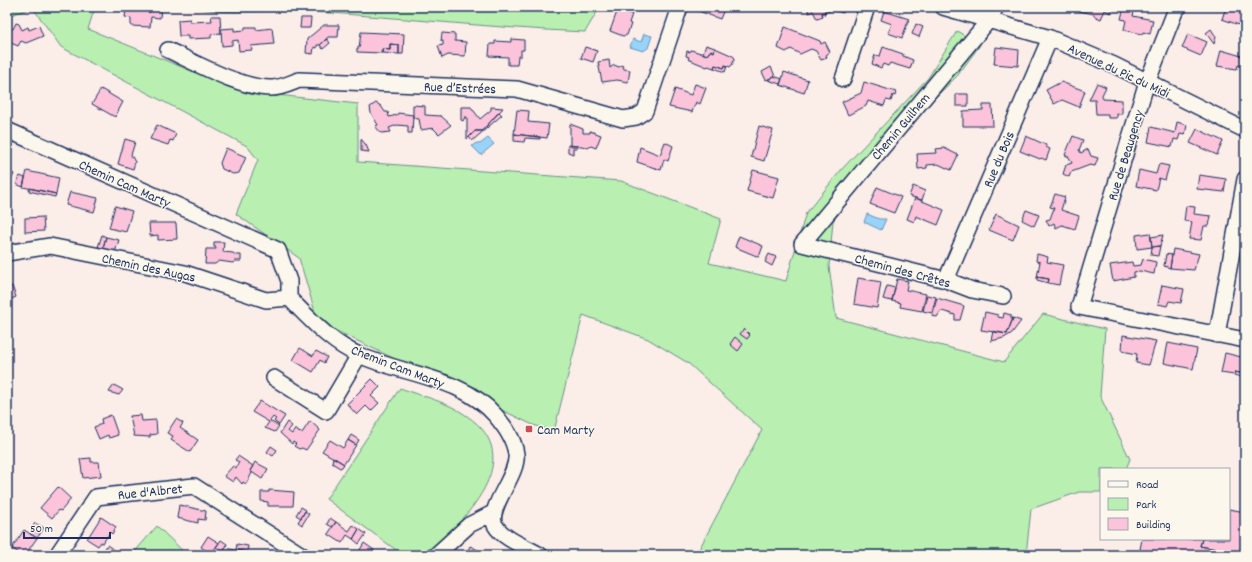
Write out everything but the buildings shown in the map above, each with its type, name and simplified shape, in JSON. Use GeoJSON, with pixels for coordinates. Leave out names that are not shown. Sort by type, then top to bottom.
{"type":"FeatureCollection","features":[{"type":"Feature","properties":{"kind":"street","name":"Rue d’Estrées"},"geometry":{"type":"LineString","coordinates":[[168,50],[228,79],[263,88],[274,88],[299,80],[517,89],[623,119],[636,117],[645,112],[680,7]]}},
{"type":"Feature","properties":{"kind":"street"},"geometry":{"type":"LineString","coordinates":[[843,79],[867,7]]}},
{"type":"Feature","properties":{"kind":"street"},"geometry":{"type":"LineString","coordinates":[[944,7],[992,13]]}},
{"type":"Feature","properties":{"kind":"street","name":"Rue de Beaugency"},"geometry":{"type":"LineString","coordinates":[[1179,7],[1176,9],[1147,82],[1079,307],[1217,335]]}},
{"type":"Feature","properties":{"kind":"street","name":"Avenue du Pic du Midi"},"geometry":{"type":"LineString","coordinates":[[992,13],[1114,65],[1245,130]]}},
{"type":"Feature","properties":{"kind":"street","name":"Chemin Guilhem"},"geometry":{"type":"LineString","coordinates":[[802,244],[992,13]]}},
{"type":"Feature","properties":{"kind":"street","name":"Rue du Bois"},"geometry":{"type":"LineString","coordinates":[[946,280],[1050,38]]}},
{"type":"Feature","properties":{"kind":"street","name":"Chemin Cam Marty"},"geometry":{"type":"LineString","coordinates":[[7,130],[278,250],[289,281],[289,298],[328,336],[359,355],[446,384],[474,397],[496,416],[512,439],[516,458],[510,481],[493,513]]}},
{"type":"Feature","properties":{"kind":"street"},"geometry":{"type":"LineString","coordinates":[[1245,179],[1217,335],[1245,340]]}},
{"type":"Feature","properties":{"kind":"street","name":"Chemin des Crêtes"},"geometry":{"type":"LineString","coordinates":[[802,244],[946,280],[972,290],[1003,296]]}},
{"type":"Feature","properties":{"kind":"street","name":"Chemin des Augas"},"geometry":{"type":"LineString","coordinates":[[7,253],[50,246],[185,273],[266,300],[289,298]]}},
{"type":"Feature","properties":{"kind":"street"},"geometry":{"type":"LineString","coordinates":[[274,378],[326,411],[359,355]]}},
{"type":"Feature","properties":{"kind":"street","name":"Rue d'Albret"},"geometry":{"type":"LineString","coordinates":[[57,555],[96,497],[194,486],[302,555]]}},
{"type":"Feature","properties":{"kind":"street"},"geometry":{"type":"LineString","coordinates":[[436,555],[469,525],[493,513],[495,524],[507,536],[540,555]]}},
{"type":"Feature","properties":{"kind":"green space"},"geometry":{"type":"Polygon","coordinates":[[[7,7],[95,7],[88,29],[241,91],[358,104],[358,162],[621,181],[721,219],[709,263],[786,281],[806,213],[842,169],[928,78],[957,31],[980,45],[958,75],[906,127],[833,221],[829,266],[836,318],[1004,362],[1043,314],[1105,329],[1100,396],[1130,459],[1126,468],[1100,468],[1100,492],[1079,492],[1031,509],[1026,555],[696,555],[762,430],[688,363],[648,339],[583,315],[554,431],[533,425],[318,322],[299,258],[236,214],[258,160],[247,146],[61,47],[33,8],[7,16],[7,7]]]}},
{"type":"Feature","properties":{"kind":"green space"},"geometry":{"type":"Polygon","coordinates":[[[193,7],[600,7],[585,32],[514,28],[301,11],[233,12],[206,10],[193,7]]]}},
{"type":"Feature","properties":{"kind":"green space"},"geometry":{"type":"Polygon","coordinates":[[[400,388],[443,403],[460,411],[485,433],[492,451],[491,470],[484,489],[472,508],[426,555],[403,555],[326,499],[400,388]]]}},
{"type":"Feature","properties":{"kind":"green space"},"geometry":{"type":"Polygon","coordinates":[[[157,526],[187,555],[132,555],[157,526]]]}},
{"type":"Feature","properties":{"kind":"water"},"geometry":{"type":"Polygon","coordinates":[[[644,34],[652,36],[648,48],[643,51],[630,47],[633,39],[641,42],[644,34]]]}},
{"type":"Feature","properties":{"kind":"water"},"geometry":{"type":"Polygon","coordinates":[[[488,138],[494,144],[481,155],[472,146],[476,143],[480,144],[488,138]]]}},
{"type":"Feature","properties":{"kind":"water"},"geometry":{"type":"Polygon","coordinates":[[[867,214],[879,219],[886,219],[881,230],[864,222],[867,214]]]}},
{"type":"Feature","properties":{"kind":"place","name":"Cam Marty"},"geometry":{"type":"Point","coordinates":[529,429]}}]}
